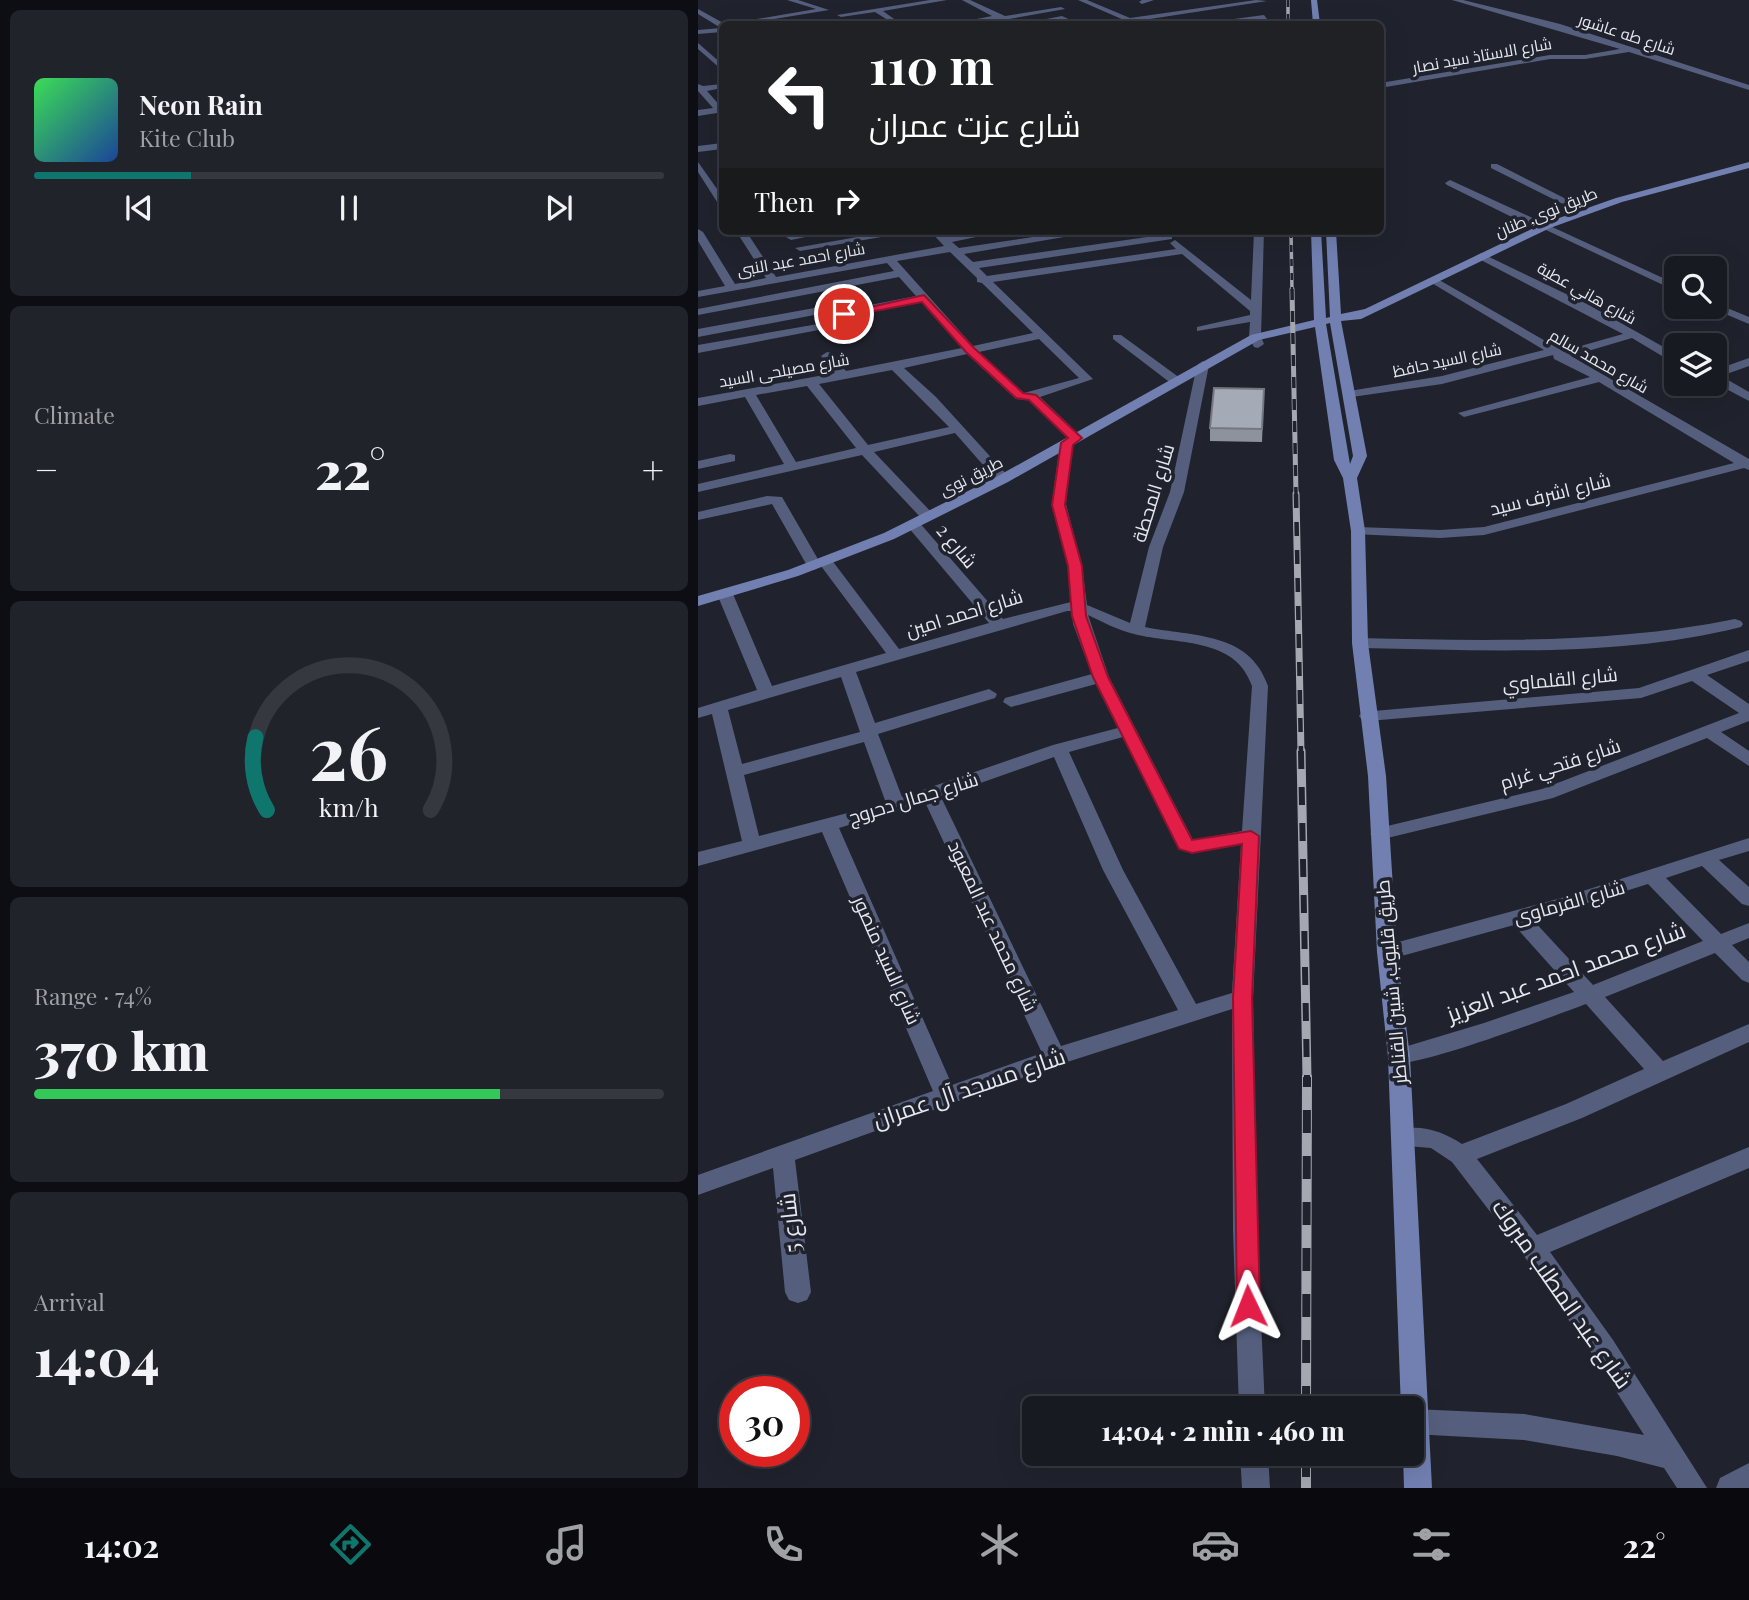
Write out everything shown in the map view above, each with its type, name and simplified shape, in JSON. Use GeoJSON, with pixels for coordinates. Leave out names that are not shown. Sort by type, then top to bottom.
{"type":"FeatureCollection","features":[{"type":"Feature","properties":{"kind":"main road"},"geometry":{"type":"LineString","coordinates":[[1314,0],[1317,21]]}},
{"type":"Feature","properties":{"kind":"main road","name":"طريق نوى, طنان"},"geometry":{"type":"LineString","coordinates":[[1321,327],[1365,312],[1544,227],[1585,211],[1746,168]]}},
{"type":"Feature","properties":{"kind":"main road","name":"طريق قليوب, شبين القناطر"},"geometry":{"type":"LineString","coordinates":[[1316,235],[1321,327],[1341,460],[1350,478],[1358,531],[1360,643],[1377,776],[1387,952],[1399,1057],[1413,1396]]}},
{"type":"Feature","properties":{"kind":"main road","name":"طريق قليوب, شبين القناطر"},"geometry":{"type":"LineString","coordinates":[[1332,235],[1336,323],[1360,456],[1350,478]]}},
{"type":"Feature","properties":{"kind":"main road","name":"طريق نوى"},"geometry":{"type":"LineString","coordinates":[[698,601],[820,564],[921,521],[1072,441],[1203,365],[1252,342],[1321,327]]}},
{"type":"Feature","properties":{"kind":"main road","name":"طريق قليوب, شبين القناطر"},"geometry":{"type":"LineString","coordinates":[[1417,1466],[1418,1488]]}},
{"type":"Feature","properties":{"kind":"street"},"geometry":{"type":"LineString","coordinates":[[790,0],[825,10],[849,21]]}},
{"type":"Feature","properties":{"kind":"street"},"geometry":{"type":"LineString","coordinates":[[865,0],[894,21]]}},
{"type":"Feature","properties":{"kind":"street"},"geometry":{"type":"LineString","coordinates":[[897,0],[906,6]]}},
{"type":"Feature","properties":{"kind":"street"},"geometry":{"type":"LineString","coordinates":[[841,18],[944,0]]}},
{"type":"Feature","properties":{"kind":"street"},"geometry":{"type":"LineString","coordinates":[[965,0],[1008,21]]}},
{"type":"Feature","properties":{"kind":"street"},"geometry":{"type":"LineString","coordinates":[[1081,0],[1130,20],[1264,0],[1264,21]]}},
{"type":"Feature","properties":{"kind":"street"},"geometry":{"type":"LineString","coordinates":[[1142,2],[1151,0]]}},
{"type":"Feature","properties":{"kind":"street"},"geometry":{"type":"LineString","coordinates":[[1118,15],[1169,5],[1219,0]]}},
{"type":"Feature","properties":{"kind":"street","name":"شارع طه عاشور"},"geometry":{"type":"LineString","coordinates":[[1455,0],[1629,49],[1749,88]]}},
{"type":"Feature","properties":{"kind":"street"},"geometry":{"type":"LineString","coordinates":[[1035,3],[1070,21]]}},
{"type":"Feature","properties":{"kind":"street"},"geometry":{"type":"LineString","coordinates":[[920,4],[932,10],[950,8]]}},
{"type":"Feature","properties":{"kind":"street"},"geometry":{"type":"LineString","coordinates":[[990,11],[1012,7]]}},
{"type":"Feature","properties":{"kind":"street"},"geometry":{"type":"LineString","coordinates":[[752,21],[825,10]]}},
{"type":"Feature","properties":{"kind":"street"},"geometry":{"type":"LineString","coordinates":[[698,11],[719,26]]}},
{"type":"Feature","properties":{"kind":"street"},"geometry":{"type":"LineString","coordinates":[[978,21],[1057,13]]}},
{"type":"Feature","properties":{"kind":"street"},"geometry":{"type":"LineString","coordinates":[[1031,21],[1057,13]]}},
{"type":"Feature","properties":{"kind":"street"},"geometry":{"type":"LineString","coordinates":[[698,32],[719,28]]}},
{"type":"Feature","properties":{"kind":"street"},"geometry":{"type":"LineString","coordinates":[[698,45],[719,65]]}},
{"type":"Feature","properties":{"kind":"street","name":"شارع الاستاذ سيد نصار"},"geometry":{"type":"LineString","coordinates":[[1384,85],[1550,57],[1585,57],[1629,49]]}},
{"type":"Feature","properties":{"kind":"street"},"geometry":{"type":"LineString","coordinates":[[698,105],[711,101]]}},
{"type":"Feature","properties":{"kind":"street"},"geometry":{"type":"LineString","coordinates":[[698,113],[711,101]]}},
{"type":"Feature","properties":{"kind":"street"},"geometry":{"type":"LineString","coordinates":[[698,149],[719,146]]}},
{"type":"Feature","properties":{"kind":"street"},"geometry":{"type":"LineString","coordinates":[[698,165],[719,198]]}},
{"type":"Feature","properties":{"kind":"street"},"geometry":{"type":"LineString","coordinates":[[1494,166],[1585,211]]}},
{"type":"Feature","properties":{"kind":"street"},"geometry":{"type":"LineString","coordinates":[[1450,183],[1664,282]]}},
{"type":"Feature","properties":{"kind":"street"},"geometry":{"type":"LineString","coordinates":[[698,232],[732,288]]}},
{"type":"Feature","properties":{"kind":"street"},"geometry":{"type":"LineString","coordinates":[[744,235],[773,280]]}},
{"type":"Feature","properties":{"kind":"street"},"geometry":{"type":"LineString","coordinates":[[791,237],[804,235]]}},
{"type":"Feature","properties":{"kind":"street"},"geometry":{"type":"LineString","coordinates":[[800,248],[885,235]]}},
{"type":"Feature","properties":{"kind":"street"},"geometry":{"type":"LineString","coordinates":[[889,259],[970,350],[1020,396],[1031,396],[1082,383],[1086,377],[981,279],[939,235]]}},
{"type":"Feature","properties":{"kind":"street"},"geometry":{"type":"LineString","coordinates":[[950,247],[988,235]]}},
{"type":"Feature","properties":{"kind":"street"},"geometry":{"type":"LineString","coordinates":[[950,247],[1058,235]]}},
{"type":"Feature","properties":{"kind":"street"},"geometry":{"type":"LineString","coordinates":[[969,266],[1158,235]]}},
{"type":"Feature","properties":{"kind":"street"},"geometry":{"type":"LineString","coordinates":[[1165,235],[1256,313]]}},
{"type":"Feature","properties":{"kind":"street"},"geometry":{"type":"LineString","coordinates":[[1252,342],[1256,313],[1259,235]]}},
{"type":"Feature","properties":{"kind":"street","name":"شارع احمد عبد النبى"},"geometry":{"type":"LineString","coordinates":[[698,294],[950,247]]}},
{"type":"Feature","properties":{"kind":"street"},"geometry":{"type":"LineString","coordinates":[[981,279],[1184,251]]}},
{"type":"Feature","properties":{"kind":"street","name":"شارع هاني عطية"},"geometry":{"type":"LineString","coordinates":[[1481,256],[1585,307],[1664,353]]}},
{"type":"Feature","properties":{"kind":"street"},"geometry":{"type":"LineString","coordinates":[[698,312],[902,273]]}},
{"type":"Feature","properties":{"kind":"street","name":"شارع محمد سالم"},"geometry":{"type":"LineString","coordinates":[[1434,280],[1597,379],[1747,464]]}},
{"type":"Feature","properties":{"kind":"street"},"geometry":{"type":"LineString","coordinates":[[698,333],[831,308],[844,314],[924,298]]}},
{"type":"Feature","properties":{"kind":"street"},"geometry":{"type":"LineString","coordinates":[[749,302],[770,336]]}},
{"type":"Feature","properties":{"kind":"street"},"geometry":{"type":"LineString","coordinates":[[1727,311],[1749,321]]}},
{"type":"Feature","properties":{"kind":"street"},"geometry":{"type":"LineString","coordinates":[[1201,329],[1256,313]]}},
{"type":"Feature","properties":{"kind":"street"},"geometry":{"type":"LineString","coordinates":[[698,349],[841,323]]}},
{"type":"Feature","properties":{"kind":"street","name":"شارع مصيلحى السيد"},"geometry":{"type":"LineString","coordinates":[[698,402],[895,366],[1040,335]]}},
{"type":"Feature","properties":{"kind":"street","name":"شارع السيد حافظ"},"geometry":{"type":"LineString","coordinates":[[1349,395],[1442,380],[1631,335]]}},
{"type":"Feature","properties":{"kind":"street"},"geometry":{"type":"LineString","coordinates":[[1117,337],[1176,381]]}},
{"type":"Feature","properties":{"kind":"street"},"geometry":{"type":"LineString","coordinates":[[827,356],[843,376]]}},
{"type":"Feature","properties":{"kind":"street"},"geometry":{"type":"LineString","coordinates":[[1727,371],[1749,362]]}},
{"type":"Feature","properties":{"kind":"street","name":"شارع المحطة"},"geometry":{"type":"LineString","coordinates":[[1136,630],[1156,547],[1177,492],[1203,365]]}},
{"type":"Feature","properties":{"kind":"street"},"geometry":{"type":"LineString","coordinates":[[895,366],[932,400],[1003,479]]}},
{"type":"Feature","properties":{"kind":"street"},"geometry":{"type":"LineString","coordinates":[[1464,413],[1550,394],[1597,379]]}},
{"type":"Feature","properties":{"kind":"street","name":"شارع 2"},"geometry":{"type":"LineString","coordinates":[[810,381],[921,521],[998,624]]}},
{"type":"Feature","properties":{"kind":"street"},"geometry":{"type":"LineString","coordinates":[[1727,383],[1749,397]]}},
{"type":"Feature","properties":{"kind":"street"},"geometry":{"type":"LineString","coordinates":[[749,393],[791,465]]}},
{"type":"Feature","properties":{"kind":"street"},"geometry":{"type":"LineString","coordinates":[[1031,396],[1072,441],[1058,505],[1075,566],[1081,624],[1100,677],[1126,731],[1186,844],[1192,847],[1251,836],[1242,998],[1245,1228],[1251,1396]]}},
{"type":"Feature","properties":{"kind":"street"},"geometry":{"type":"LineString","coordinates":[[698,488],[957,429]]}},
{"type":"Feature","properties":{"kind":"street"},"geometry":{"type":"LineString","coordinates":[[698,465],[730,458]]}},
{"type":"Feature","properties":{"kind":"street","name":"شارع اشرف سيد"},"geometry":{"type":"LineString","coordinates":[[1358,531],[1440,534],[1484,531],[1747,464]]}},
{"type":"Feature","properties":{"kind":"street"},"geometry":{"type":"LineString","coordinates":[[698,516],[767,500],[780,503],[820,564],[896,656]]}},
{"type":"Feature","properties":{"kind":"street"},"geometry":{"type":"LineString","coordinates":[[725,594],[767,694]]}},
{"type":"Feature","properties":{"kind":"street","name":"شارع احمد امين"},"geometry":{"type":"LineString","coordinates":[[698,713],[847,671],[1052,608],[1078,606],[1136,630],[1192,637],[1240,657],[1258,676],[1260,686],[1251,836]]}},
{"type":"Feature","properties":{"kind":"street"},"geometry":{"type":"LineString","coordinates":[[1360,643],[1617,643],[1668,639],[1736,624]]}},
{"type":"Feature","properties":{"kind":"street","name":"شارع القلماوي"},"geometry":{"type":"LineString","coordinates":[[1368,716],[1641,693],[1749,655]]}},
{"type":"Feature","properties":{"kind":"street"},"geometry":{"type":"LineString","coordinates":[[847,671],[896,806]]}},
{"type":"Feature","properties":{"kind":"street"},"geometry":{"type":"LineString","coordinates":[[1695,675],[1749,713]]}},
{"type":"Feature","properties":{"kind":"street"},"geometry":{"type":"LineString","coordinates":[[1011,702],[1100,677]]}},
{"type":"Feature","properties":{"kind":"street"},"geometry":{"type":"LineString","coordinates":[[735,772],[989,694]]}},
{"type":"Feature","properties":{"kind":"street"},"geometry":{"type":"LineString","coordinates":[[719,707],[752,845]]}},
{"type":"Feature","properties":{"kind":"street","name":"شارع فتحي غرام"},"geometry":{"type":"LineString","coordinates":[[1379,834],[1547,794],[1710,732],[1749,713]]}},
{"type":"Feature","properties":{"kind":"street","name":"شارع جمال دحروج"},"geometry":{"type":"LineString","coordinates":[[698,859],[896,806],[1059,749],[1126,731]]}},
{"type":"Feature","properties":{"kind":"street"},"geometry":{"type":"LineString","coordinates":[[1710,732],[1749,760]]}},
{"type":"Feature","properties":{"kind":"street"},"geometry":{"type":"LineString","coordinates":[[1059,749],[1113,870],[1190,1013]]}},
{"type":"Feature","properties":{"kind":"street","name":"شارع محمد عبد المعبود"},"geometry":{"type":"LineString","coordinates":[[931,795],[1055,1058]]}},
{"type":"Feature","properties":{"kind":"street","name":"شارع السيد منصور"},"geometry":{"type":"LineString","coordinates":[[828,824],[946,1096]]}},
{"type":"Feature","properties":{"kind":"street","name":"شارع الفرماوى"},"geometry":{"type":"LineString","coordinates":[[1387,952],[1519,917],[1653,877],[1749,844]]}},
{"type":"Feature","properties":{"kind":"street"},"geometry":{"type":"LineString","coordinates":[[1706,859],[1749,899]]}},
{"type":"Feature","properties":{"kind":"street"},"geometry":{"type":"LineString","coordinates":[[1653,877],[1749,975]]}},
{"type":"Feature","properties":{"kind":"street"},"geometry":{"type":"LineString","coordinates":[[1519,917],[1661,1073]]}},
{"type":"Feature","properties":{"kind":"street","name":"شارع محمد احمد عبد العزيز"},"geometry":{"type":"LineString","coordinates":[[1399,1057],[1470,1038],[1590,997],[1749,930]]}},
{"type":"Feature","properties":{"kind":"street","name":"شارع مسجد آل عمران"},"geometry":{"type":"LineString","coordinates":[[698,1185],[1055,1058],[1242,998]]}},
{"type":"Feature","properties":{"kind":"street"},"geometry":{"type":"LineString","coordinates":[[1460,1155],[1574,1111],[1749,1032]]}},
{"type":"Feature","properties":{"kind":"street","name":"شارع عبد المطلب مبروك"},"geometry":{"type":"LineString","coordinates":[[1403,1138],[1435,1139],[1460,1155],[1533,1248],[1604,1349],[1693,1488]]}},
{"type":"Feature","properties":{"kind":"street","name":"شارع 5"},"geometry":{"type":"LineString","coordinates":[[783,1155],[798,1292]]}},
{"type":"Feature","properties":{"kind":"street"},"geometry":{"type":"LineString","coordinates":[[1533,1248],[1749,1157]]}},
{"type":"Feature","properties":{"kind":"street"},"geometry":{"type":"LineString","coordinates":[[1424,1422],[1524,1427],[1617,1442],[1674,1457]]}},
{"type":"Feature","properties":{"kind":"street"},"geometry":{"type":"LineString","coordinates":[[1255,1466],[1256,1488]]}},
{"type":"Feature","properties":{"kind":"street"},"geometry":{"type":"LineString","coordinates":[[1730,1488],[1749,1477]]}},
{"type":"Feature","properties":{"kind":"building"},"geometry":{"type":"Polygon","coordinates":[[[1214,388],[1264,389],[1262,429],[1210,428],[1214,388]]]}},
{"type":"Feature","properties":{"kind":"railway"},"geometry":{"type":"LineString","coordinates":[[1288,0],[1288,21]]}},
{"type":"Feature","properties":{"kind":"railway"},"geometry":{"type":"LineString","coordinates":[[1291,235],[1292,291]]}},
{"type":"Feature","properties":{"kind":"railway"},"geometry":{"type":"LineString","coordinates":[[1292,289],[1296,495]]}},
{"type":"Feature","properties":{"kind":"railway"},"geometry":{"type":"LineString","coordinates":[[1296,494],[1301,753]]}},
{"type":"Feature","properties":{"kind":"railway"},"geometry":{"type":"LineString","coordinates":[[1301,751],[1307,1078]]}},
{"type":"Feature","properties":{"kind":"railway"},"geometry":{"type":"LineString","coordinates":[[1306,1396],[1307,1078]]}},
{"type":"Feature","properties":{"kind":"railway"},"geometry":{"type":"LineString","coordinates":[[1306,1466],[1306,1488]]}},
{"type":"Feature","properties":{"kind":"route"},"geometry":{"type":"LineString","coordinates":[[844,314],[924,298],[970,350],[1020,396],[1032,397],[1076,438],[1067,443],[1058,505],[1075,566],[1079,616],[1100,677],[1186,844],[1192,847],[1251,836],[1242,998],[1248,1306]]}}]}
